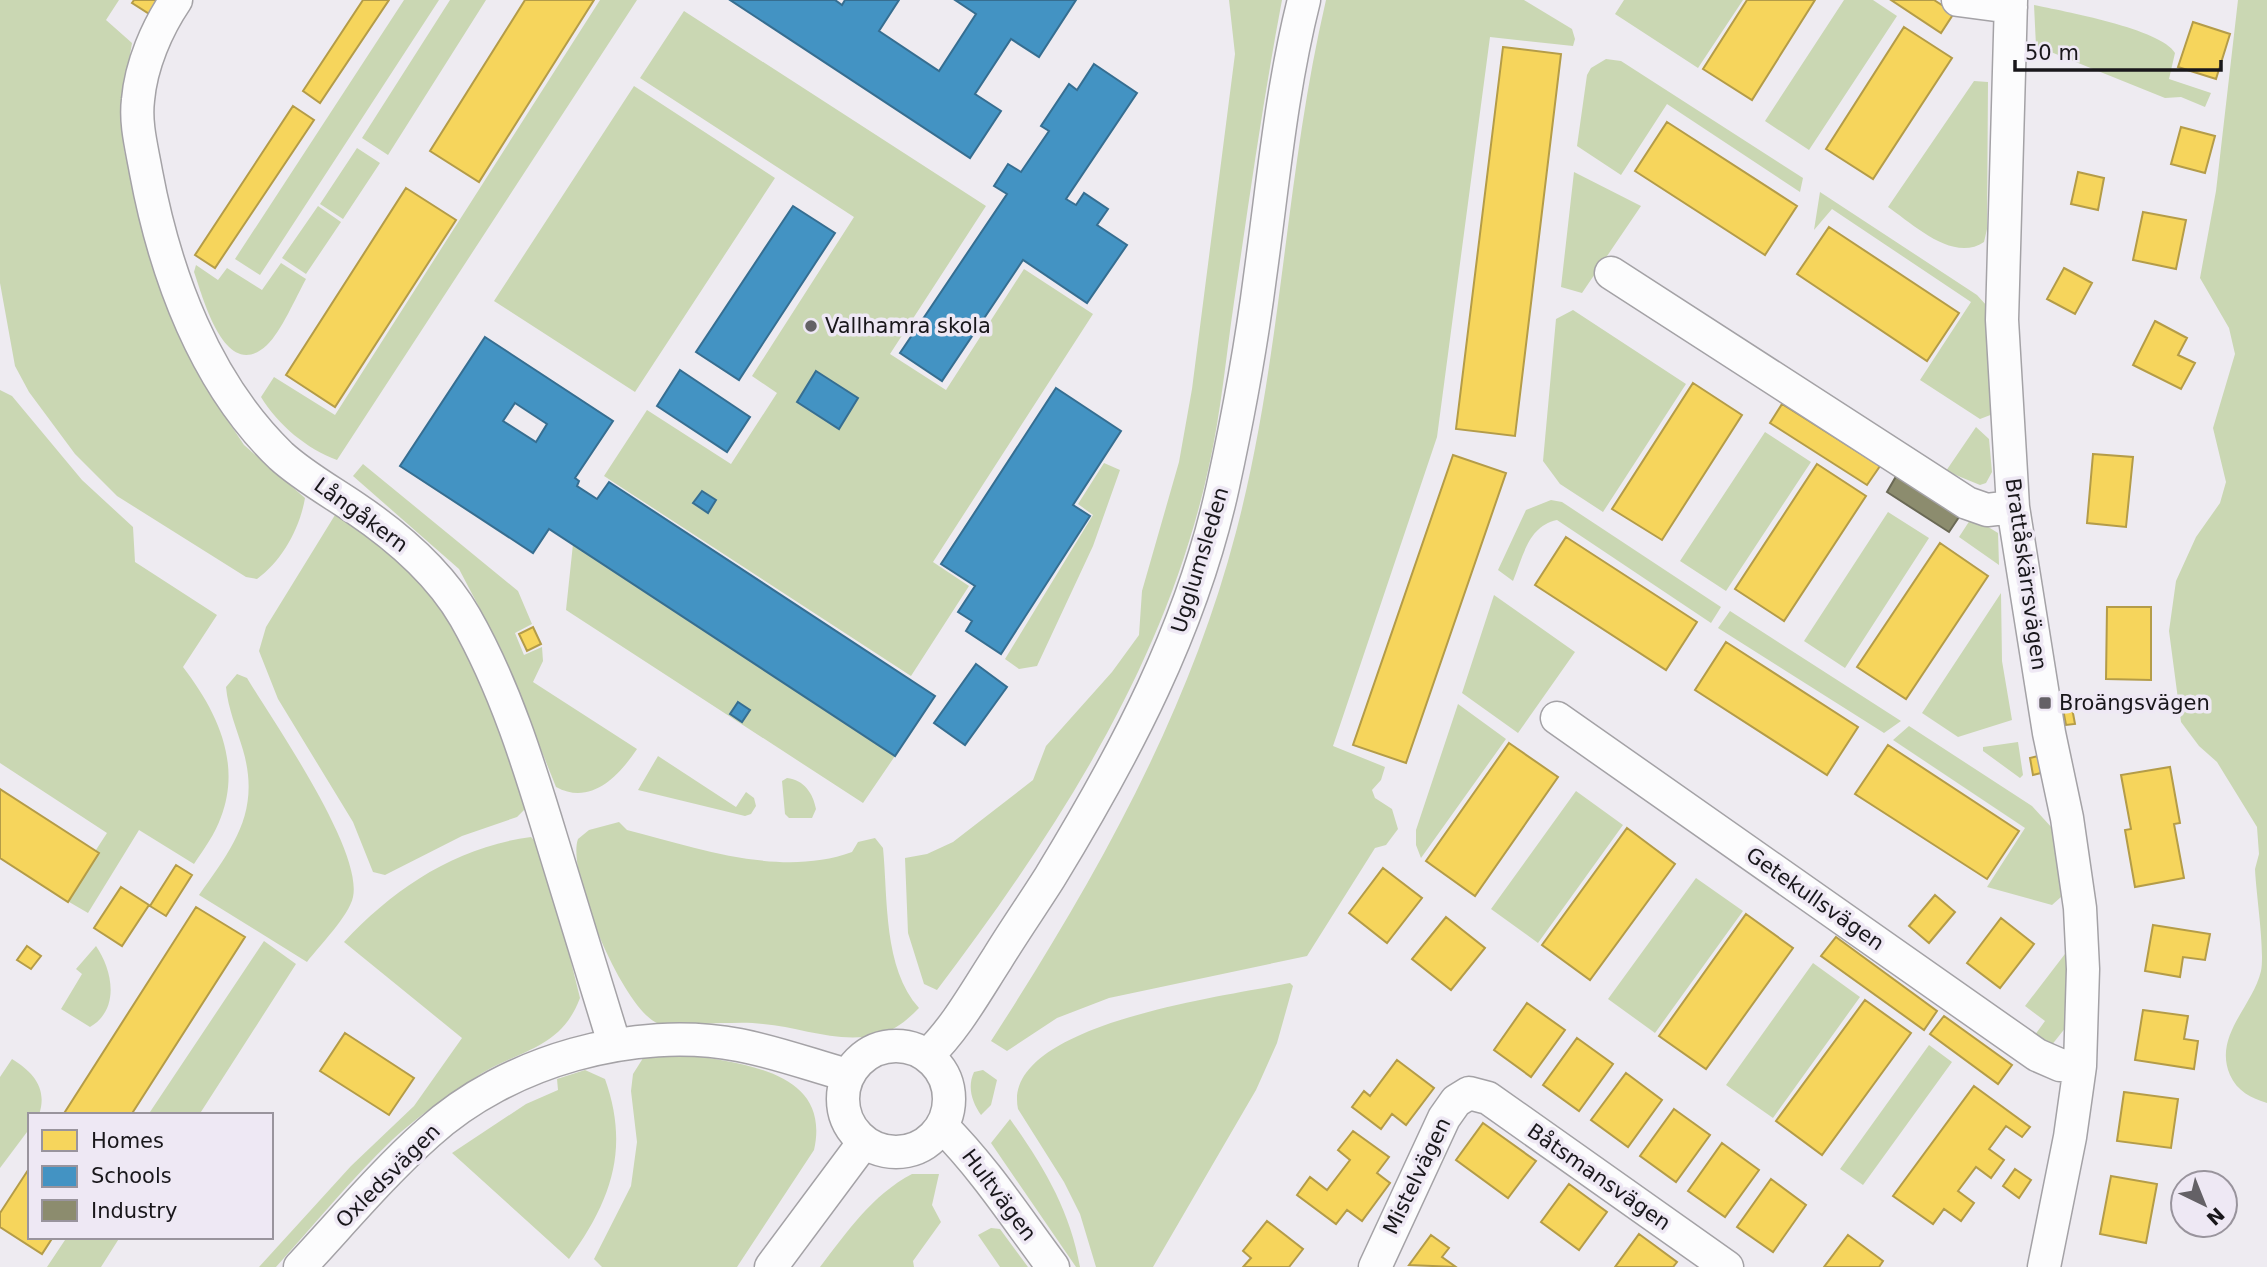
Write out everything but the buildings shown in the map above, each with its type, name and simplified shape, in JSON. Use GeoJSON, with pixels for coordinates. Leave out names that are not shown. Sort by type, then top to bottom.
{"type":"FeatureCollection","features":[{"type":"Feature","properties":{"kind":"street","name":"Långåkern"},"geometry":{"type":"LineString","coordinates":[[176,0],[159,24],[148,59],[138,99],[138,125],[150,196],[194,329],[219,375],[254,426],[283,457],[386,529],[416,555],[465,616],[525,750],[614,1043]]}},
{"type":"Feature","properties":{"kind":"street","name":"Ugglumsleden"},"geometry":{"type":"LineString","coordinates":[[928,1056],[950,1033],[1070,843],[1146,708],[1181,626],[1212,527],[1239,403],[1260,278],[1277,133],[1304,0]]}},
{"type":"Feature","properties":{"kind":"street"},"geometry":{"type":"LineString","coordinates":[[1958,0],[2011,3]]}},
{"type":"Feature","properties":{"kind":"street","name":"Brattåskärrsvägen"},"geometry":{"type":"LineString","coordinates":[[2011,3],[2002,320],[2013,507],[2080,908],[2083,969],[2080,1066],[2070,1137],[2044,1267]]}},
{"type":"Feature","properties":{"kind":"street"},"geometry":{"type":"LineString","coordinates":[[1611,273],[1967,503],[1987,510],[2013,507]]}},
{"type":"Feature","properties":{"kind":"street","name":"Getekullsvägen"},"geometry":{"type":"LineString","coordinates":[[1557,718],[2037,1055],[2060,1065],[2080,1066]]}},
{"type":"Feature","properties":{"kind":"street","name":"Oxledsvägen"},"geometry":{"type":"LineString","coordinates":[[300,1267],[429,1131],[471,1102],[519,1076],[577,1052],[614,1043],[676,1039],[738,1044],[847,1075]]}},
{"type":"Feature","properties":{"kind":"street"},"geometry":{"type":"LineString","coordinates":[[887,1047],[908,1047],[928,1056],[941,1071],[948,1088],[948,1108],[942,1126],[931,1140],[907,1152],[880,1150],[864,1142],[850,1128],[843,1109],[847,1075],[867,1054],[887,1047]]}},
{"type":"Feature","properties":{"kind":"street","name":"Mistelvägen"},"geometry":{"type":"LineString","coordinates":[[1375,1267],[1444,1118],[1456,1101],[1469,1093]]}},
{"type":"Feature","properties":{"kind":"street","name":"Båtsmansvägen"},"geometry":{"type":"LineString","coordinates":[[1469,1093],[1488,1098],[1727,1267]]}},
{"type":"Feature","properties":{"kind":"street","name":"Hultvägen"},"geometry":{"type":"LineString","coordinates":[[942,1126],[982,1168],[1053,1267]]}},
{"type":"Feature","properties":{"kind":"street"},"geometry":{"type":"LineString","coordinates":[[771,1267],[864,1142]]}},
{"type":"Feature","properties":{"kind":"green space"},"geometry":{"type":"Polygon","coordinates":[[[0,0],[119,0],[106,20],[132,43],[121,107],[124,150],[137,203],[183,339],[205,386],[244,445],[305,498],[299,521],[288,543],[274,563],[257,579],[246,577],[117,496],[75,454],[29,392],[15,366],[0,283],[0,0]]]}},
{"type":"Feature","properties":{"kind":"green space"},"geometry":{"type":"Polygon","coordinates":[[[404,0],[439,0],[260,275],[235,259],[404,0]]]}},
{"type":"Feature","properties":{"kind":"green space"},"geometry":{"type":"Polygon","coordinates":[[[450,0],[486,0],[388,155],[362,138],[450,0]]]}},
{"type":"Feature","properties":{"kind":"green space"},"geometry":{"type":"Polygon","coordinates":[[[600,0],[637,0],[337,460],[304,443],[276,417],[261,397],[274,377],[335,415],[600,0]]]}},
{"type":"Feature","properties":{"kind":"green space"},"geometry":{"type":"Polygon","coordinates":[[[1229,0],[1282,0],[1256,151],[1217,426],[1190,539],[1165,609],[1136,677],[1102,743],[1024,869],[937,990],[924,984],[908,933],[905,858],[927,854],[953,842],[1033,780],[1046,746],[1112,672],[1139,635],[1142,591],[1179,462],[1192,389],[1235,54],[1229,0]]]}},
{"type":"Feature","properties":{"kind":"green space"},"geometry":{"type":"Polygon","coordinates":[[[1326,0],[1524,0],[1572,29],[1575,39],[1573,46],[1490,37],[1437,437],[1333,746],[1385,767],[1381,780],[1372,790],[1375,798],[1392,809],[1398,829],[1386,845],[1375,848],[1307,956],[1109,998],[1057,1018],[1007,1051],[991,1041],[1066,921],[1134,796],[1192,667],[1216,600],[1236,532],[1264,400],[1301,132],[1326,0]]]}},
{"type":"Feature","properties":{"kind":"green space"},"geometry":{"type":"Polygon","coordinates":[[[1624,0],[1743,0],[1698,68],[1615,14],[1624,0]]]}},
{"type":"Feature","properties":{"kind":"green space"},"geometry":{"type":"Polygon","coordinates":[[[1844,0],[1873,0],[1897,16],[1809,150],[1765,121],[1844,0]]]}},
{"type":"Feature","properties":{"kind":"green space"},"geometry":{"type":"Polygon","coordinates":[[[2238,0],[2267,0],[2267,1103],[2250,1096],[2236,1085],[2226,1061],[2230,1034],[2257,984],[2261,971],[2255,869],[2259,854],[2257,827],[2217,762],[2199,746],[2181,722],[2169,631],[2176,581],[2196,537],[2220,503],[2226,482],[2213,428],[2235,354],[2229,328],[2200,278],[2216,191],[2238,0]]]}},
{"type":"Feature","properties":{"kind":"green space"},"geometry":{"type":"Polygon","coordinates":[[[2034,5],[2110,22],[2166,44],[2175,53],[2169,79],[2211,93],[2205,107],[2181,97],[2165,98],[2036,46],[2034,5]]]}},
{"type":"Feature","properties":{"kind":"green space"},"geometry":{"type":"Polygon","coordinates":[[[684,11],[986,206],[890,354],[946,390],[1024,269],[1093,314],[933,562],[969,586],[911,676],[604,476],[647,410],[731,464],[777,393],[752,376],[854,217],[640,78],[684,11]]]}},
{"type":"Feature","properties":{"kind":"green space"},"geometry":{"type":"Polygon","coordinates":[[[1606,59],[1621,61],[1803,178],[1800,192],[1667,104],[1621,175],[1577,146],[1587,75],[1591,68],[1606,59]]]}},
{"type":"Feature","properties":{"kind":"green space"},"geometry":{"type":"Polygon","coordinates":[[[1974,81],[1988,82],[1987,229],[1984,242],[1959,248],[1934,239],[1888,207],[1974,81]]]}},
{"type":"Feature","properties":{"kind":"green space"},"geometry":{"type":"Polygon","coordinates":[[[634,86],[775,178],[635,392],[494,301],[634,86]]]}},
{"type":"Feature","properties":{"kind":"green space"},"geometry":{"type":"Polygon","coordinates":[[[357,148],[380,163],[343,219],[320,204],[357,148]]]}},
{"type":"Feature","properties":{"kind":"green space"},"geometry":{"type":"Polygon","coordinates":[[[1574,172],[1641,206],[1582,293],[1561,287],[1574,172]]]}},
{"type":"Feature","properties":{"kind":"green space"},"geometry":{"type":"Polygon","coordinates":[[[1820,192],[1977,295],[1987,306],[1993,414],[1980,419],[1920,380],[1971,302],[1832,209],[1814,230],[1820,192]]]}},
{"type":"Feature","properties":{"kind":"green space"},"geometry":{"type":"Polygon","coordinates":[[[318,206],[341,222],[306,274],[282,258],[318,206]]]}},
{"type":"Feature","properties":{"kind":"green space"},"geometry":{"type":"Polygon","coordinates":[[[281,263],[306,279],[283,323],[267,345],[252,354],[239,354],[228,346],[210,316],[194,272],[196,265],[218,280],[227,268],[262,290],[281,263]]]}},
{"type":"Feature","properties":{"kind":"green space"},"geometry":{"type":"Polygon","coordinates":[[[1573,310],[1686,384],[1603,512],[1560,484],[1543,461],[1556,319],[1573,310]]]}},
{"type":"Feature","properties":{"kind":"green space"},"geometry":{"type":"Polygon","coordinates":[[[0,390],[12,396],[82,480],[133,527],[135,562],[217,615],[183,667],[215,719],[227,757],[227,797],[219,823],[194,864],[139,830],[88,913],[64,899],[107,833],[0,763],[0,390]]]}},
{"type":"Feature","properties":{"kind":"green space"},"geometry":{"type":"Polygon","coordinates":[[[1976,427],[1989,439],[1992,472],[1986,483],[1980,485],[1946,471],[1976,427]]]}},
{"type":"Feature","properties":{"kind":"green space"},"geometry":{"type":"Polygon","coordinates":[[[1765,432],[1811,462],[1726,591],[1680,561],[1765,432]]]}},
{"type":"Feature","properties":{"kind":"green space"},"geometry":{"type":"Polygon","coordinates":[[[1104,463],[1120,470],[1093,546],[1037,666],[1019,669],[1005,659],[1093,515],[1078,504],[1104,463]]]}},
{"type":"Feature","properties":{"kind":"green space"},"geometry":{"type":"Polygon","coordinates":[[[363,464],[518,591],[532,624],[515,633],[524,655],[542,647],[543,661],[533,682],[637,749],[613,778],[581,793],[556,787],[500,647],[459,569],[353,476],[363,464]]]}},
{"type":"Feature","properties":{"kind":"green space"},"geometry":{"type":"Polygon","coordinates":[[[1551,500],[1562,502],[1721,607],[1711,623],[1557,520],[1547,523],[1533,536],[1513,581],[1498,570],[1526,510],[1551,500]]]}},
{"type":"Feature","properties":{"kind":"green space"},"geometry":{"type":"Polygon","coordinates":[[[1888,512],[1929,538],[1845,668],[1804,641],[1888,512]]]}},
{"type":"Feature","properties":{"kind":"green space"},"geometry":{"type":"Polygon","coordinates":[[[335,515],[379,543],[414,572],[438,601],[458,632],[491,700],[526,808],[517,817],[462,836],[385,875],[373,872],[353,822],[278,699],[259,651],[266,627],[335,515]]]}},
{"type":"Feature","properties":{"kind":"green space"},"geometry":{"type":"Polygon","coordinates":[[[1972,517],[1998,533],[1999,565],[1959,537],[1972,517]]]}},
{"type":"Feature","properties":{"kind":"green space"},"geometry":{"type":"Polygon","coordinates":[[[573,544],[895,756],[863,803],[566,610],[573,544]]]}},
{"type":"Feature","properties":{"kind":"green space"},"geometry":{"type":"Polygon","coordinates":[[[2001,593],[2002,661],[2012,720],[1958,737],[1922,713],[2001,593]]]}},
{"type":"Feature","properties":{"kind":"green space"},"geometry":{"type":"Polygon","coordinates":[[[1494,595],[1575,652],[1518,733],[1462,693],[1494,595]]]}},
{"type":"Feature","properties":{"kind":"green space"},"geometry":{"type":"Polygon","coordinates":[[[1730,611],[1901,721],[1884,733],[1718,628],[1730,611]]]}},
{"type":"Feature","properties":{"kind":"green space"},"geometry":{"type":"Polygon","coordinates":[[[237,674],[247,678],[314,786],[331,818],[352,876],[353,897],[350,905],[340,922],[307,962],[199,895],[233,844],[246,810],[248,772],[226,687],[237,674]]]}},
{"type":"Feature","properties":{"kind":"green space"},"geometry":{"type":"Polygon","coordinates":[[[1458,704],[1506,739],[1421,858],[1416,845],[1416,830],[1458,704]]]}},
{"type":"Feature","properties":{"kind":"green space"},"geometry":{"type":"Polygon","coordinates":[[[1909,726],[2032,806],[2053,829],[2061,897],[2052,905],[1987,887],[2025,828],[1893,740],[1909,726]]]}},
{"type":"Feature","properties":{"kind":"green space"},"geometry":{"type":"Polygon","coordinates":[[[2018,742],[2023,775],[2020,778],[1983,751],[1983,747],[2018,742]]]}},
{"type":"Feature","properties":{"kind":"green space"},"geometry":{"type":"Polygon","coordinates":[[[658,756],[736,807],[746,792],[754,798],[756,806],[751,814],[745,816],[638,790],[658,756]]]}},
{"type":"Feature","properties":{"kind":"green space"},"geometry":{"type":"Polygon","coordinates":[[[787,778],[803,784],[810,793],[816,809],[812,818],[789,818],[785,814],[782,781],[787,778]]]}},
{"type":"Feature","properties":{"kind":"green space"},"geometry":{"type":"Polygon","coordinates":[[[1576,791],[1623,825],[1538,943],[1491,909],[1576,791]]]}},
{"type":"Feature","properties":{"kind":"green space"},"geometry":{"type":"Polygon","coordinates":[[[619,822],[627,830],[682,845],[768,861],[825,859],[852,852],[858,842],[875,838],[883,848],[893,953],[907,992],[919,1008],[906,1020],[885,1032],[850,1038],[752,1023],[680,1026],[657,1023],[643,1012],[613,966],[588,908],[580,879],[578,839],[589,830],[619,822]]]}},
{"type":"Feature","properties":{"kind":"green space"},"geometry":{"type":"Polygon","coordinates":[[[531,837],[538,844],[556,901],[580,998],[571,1016],[548,1040],[489,1069],[411,1123],[362,1170],[276,1267],[259,1267],[351,1166],[414,1106],[462,1038],[344,942],[384,904],[428,873],[477,850],[531,837]]]}},
{"type":"Feature","properties":{"kind":"green space"},"geometry":{"type":"Polygon","coordinates":[[[1696,878],[1743,911],[1655,1033],[1608,999],[1696,878]]]}},
{"type":"Feature","properties":{"kind":"green space"},"geometry":{"type":"Polygon","coordinates":[[[264,941],[296,964],[200,1113],[149,1113],[264,941]]]}},
{"type":"Feature","properties":{"kind":"green space"},"geometry":{"type":"Polygon","coordinates":[[[96,946],[106,966],[111,988],[106,1010],[90,1027],[61,1009],[82,974],[76,969],[96,946]]]}},
{"type":"Feature","properties":{"kind":"green space"},"geometry":{"type":"Polygon","coordinates":[[[2068,950],[2070,1022],[2047,1051],[2032,1039],[2045,1021],[2025,1006],[2068,950]]]}},
{"type":"Feature","properties":{"kind":"green space"},"geometry":{"type":"Polygon","coordinates":[[[1813,963],[1860,997],[1773,1118],[1726,1085],[1813,963]]]}},
{"type":"Feature","properties":{"kind":"green space"},"geometry":{"type":"Polygon","coordinates":[[[1290,983],[1293,986],[1277,1043],[1256,1090],[1153,1267],[1096,1267],[1080,1214],[1064,1182],[1018,1109],[1022,1079],[1045,1055],[1081,1035],[1126,1018],[1174,1005],[1290,983]]]}},
{"type":"Feature","properties":{"kind":"green space"},"geometry":{"type":"Polygon","coordinates":[[[1929,1045],[1952,1062],[1863,1185],[1840,1169],[1929,1045]]]}},
{"type":"Feature","properties":{"kind":"green space"},"geometry":{"type":"Polygon","coordinates":[[[684,1054],[755,1068],[796,1087],[809,1103],[816,1123],[814,1150],[737,1267],[602,1267],[594,1259],[631,1186],[637,1142],[631,1091],[633,1074],[645,1055],[684,1054]]]}},
{"type":"Feature","properties":{"kind":"green space"},"geometry":{"type":"Polygon","coordinates":[[[12,1059],[32,1075],[42,1097],[39,1113],[28,1113],[28,1131],[0,1168],[0,1077],[12,1059]]]}},
{"type":"Feature","properties":{"kind":"green space"},"geometry":{"type":"Polygon","coordinates":[[[585,1070],[605,1079],[616,1128],[616,1151],[612,1174],[596,1216],[569,1259],[452,1153],[526,1104],[558,1090],[557,1079],[585,1070]]]}},
{"type":"Feature","properties":{"kind":"green space"},"geometry":{"type":"Polygon","coordinates":[[[983,1070],[997,1080],[991,1105],[981,1115],[973,1100],[971,1083],[974,1072],[983,1070]]]}},
{"type":"Feature","properties":{"kind":"green space"},"geometry":{"type":"Polygon","coordinates":[[[1010,1119],[1054,1189],[1069,1226],[1080,1267],[1076,1267],[991,1143],[1010,1119]]]}},
{"type":"Feature","properties":{"kind":"green space"},"geometry":{"type":"Polygon","coordinates":[[[912,1174],[939,1174],[932,1205],[941,1222],[913,1261],[914,1267],[820,1267],[872,1203],[912,1174]]]}},
{"type":"Feature","properties":{"kind":"green space"},"geometry":{"type":"Polygon","coordinates":[[[991,1228],[1000,1229],[1028,1267],[1000,1267],[978,1235],[991,1228]]]}},
{"type":"Feature","properties":{"kind":"green space"},"geometry":{"type":"Polygon","coordinates":[[[66,1239],[119,1239],[101,1267],[47,1267],[66,1239]]]}},
{"type":"Feature","properties":{"kind":"place","name":"Vallhamra skola"},"geometry":{"type":"Point","coordinates":[811,326]}},
{"type":"Feature","properties":{"kind":"place","name":"Broängsvägen"},"geometry":{"type":"Point","coordinates":[2045,703]}}]}
